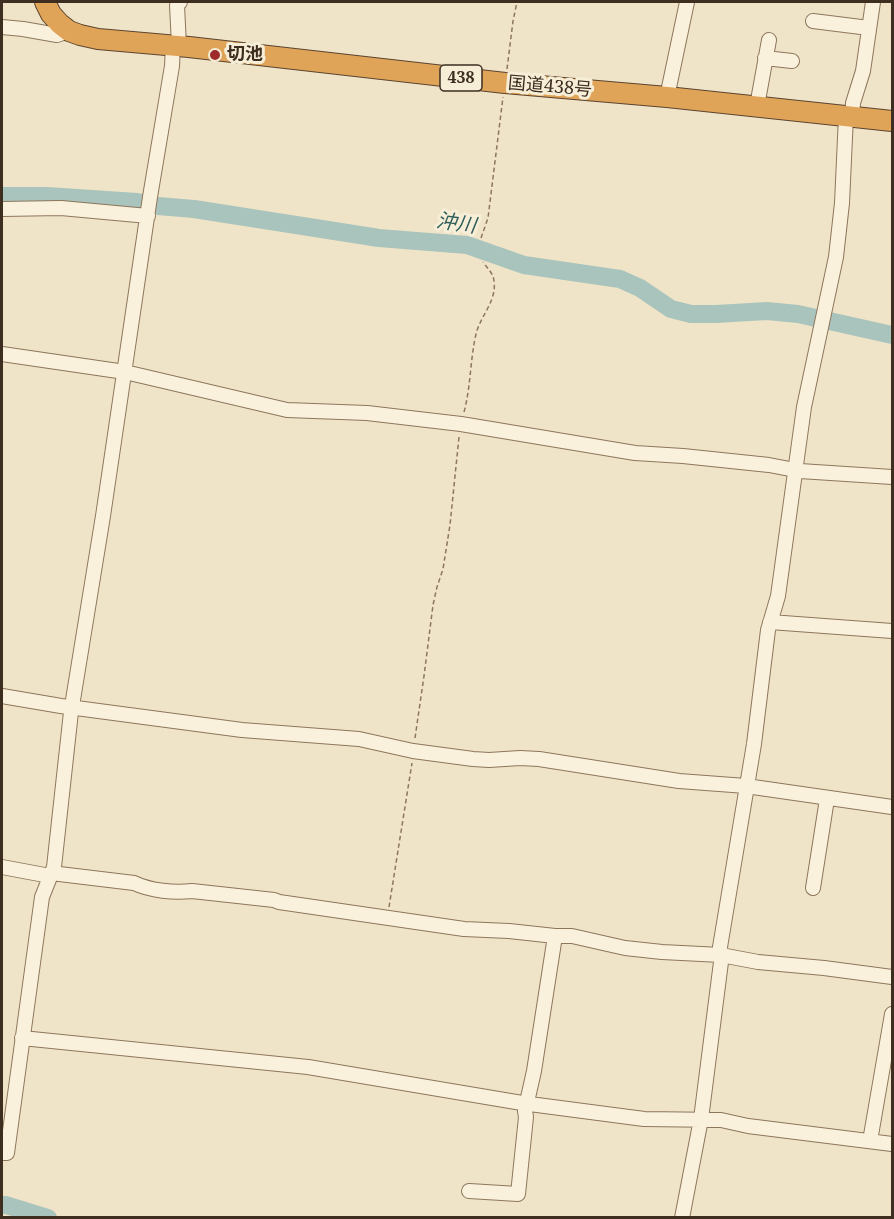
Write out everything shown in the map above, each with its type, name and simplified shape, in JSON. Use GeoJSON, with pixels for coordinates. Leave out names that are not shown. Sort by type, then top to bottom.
{"type":"FeatureCollection","features":[{"type":"Feature","properties":{"kind":"highway"},"geometry":{"type":"LineString","coordinates":[[45,2],[51,14],[69,31]]}},
{"type":"Feature","properties":{"kind":"highway","name":"国道438号"},"geometry":{"type":"LineString","coordinates":[[69,31],[98,39],[176,45],[505,83],[667,97],[892,121]]}},
{"type":"Feature","properties":{"kind":"street"},"geometry":{"type":"LineString","coordinates":[[2,1153],[7,1154],[42,897],[54,867],[72,707],[176,45],[177,5],[180,2]]}},
{"type":"Feature","properties":{"kind":"street"},"geometry":{"type":"LineString","coordinates":[[667,97],[687,2]]}},
{"type":"Feature","properties":{"kind":"street"},"geometry":{"type":"LineString","coordinates":[[682,1218],[701,1119],[721,959],[720,947],[754,744],[770,622],[778,596],[804,407],[836,257],[849,116],[863,71],[873,2]]}},
{"type":"Feature","properties":{"kind":"street"},"geometry":{"type":"LineString","coordinates":[[813,21],[837,29],[869,28]]}},
{"type":"Feature","properties":{"kind":"street"},"geometry":{"type":"LineString","coordinates":[[2,27],[57,35],[69,31]]}},
{"type":"Feature","properties":{"kind":"street"},"geometry":{"type":"LineString","coordinates":[[757,106],[769,40]]}},
{"type":"Feature","properties":{"kind":"street"},"geometry":{"type":"LineString","coordinates":[[765,58],[792,61]]}},
{"type":"Feature","properties":{"kind":"street"},"geometry":{"type":"LineString","coordinates":[[2,209],[149,208]]}},
{"type":"Feature","properties":{"kind":"street"},"geometry":{"type":"LineString","coordinates":[[2,354],[125,372],[287,410],[367,413],[461,424],[635,453],[769,465],[795,470],[892,477]]}},
{"type":"Feature","properties":{"kind":"street"},"geometry":{"type":"LineString","coordinates":[[770,622],[892,632]]}},
{"type":"Feature","properties":{"kind":"street"},"geometry":{"type":"LineString","coordinates":[[2,696],[242,730],[359,739],[413,751],[473,759],[539,759],[679,781],[746,786],[892,807]]}},
{"type":"Feature","properties":{"kind":"street"},"geometry":{"type":"LineString","coordinates":[[813,888],[813,853],[827,799]]}},
{"type":"Feature","properties":{"kind":"street"},"geometry":{"type":"LineString","coordinates":[[2,867],[182,892],[192,891],[274,900],[464,928],[555,939],[572,936],[625,948],[892,977]]}},
{"type":"Feature","properties":{"kind":"street"},"geometry":{"type":"LineString","coordinates":[[469,1191],[518,1194],[527,1103],[555,939]]}},
{"type":"Feature","properties":{"kind":"street"},"geometry":{"type":"LineString","coordinates":[[870,1141],[892,1014]]}},
{"type":"Feature","properties":{"kind":"street"},"geometry":{"type":"LineString","coordinates":[[22,1038],[308,1067],[527,1103],[644,1119],[721,1120],[748,1126],[892,1144]]}},
{"type":"Feature","properties":{"kind":"path"},"geometry":{"type":"LineString","coordinates":[[481,238],[488,218],[517,2]]}},
{"type":"Feature","properties":{"kind":"path"},"geometry":{"type":"LineString","coordinates":[[387,918],[433,605],[447,547],[461,424],[469,393],[476,333],[494,295],[495,283],[492,274],[483,262]]}},
{"type":"Feature","properties":{"kind":"waterway","name":"沖川"},"geometry":{"type":"LineString","coordinates":[[2,196],[47,196],[137,202],[379,238],[467,245],[524,265],[620,279],[640,288],[671,309],[691,314],[767,311],[798,314],[892,335]]}},
{"type":"Feature","properties":{"kind":"waterway"},"geometry":{"type":"LineString","coordinates":[[2,1205],[48,1218]]}},
{"type":"Feature","properties":{"kind":"place","name":"切池"},"geometry":{"type":"Point","coordinates":[215,55]}}]}
